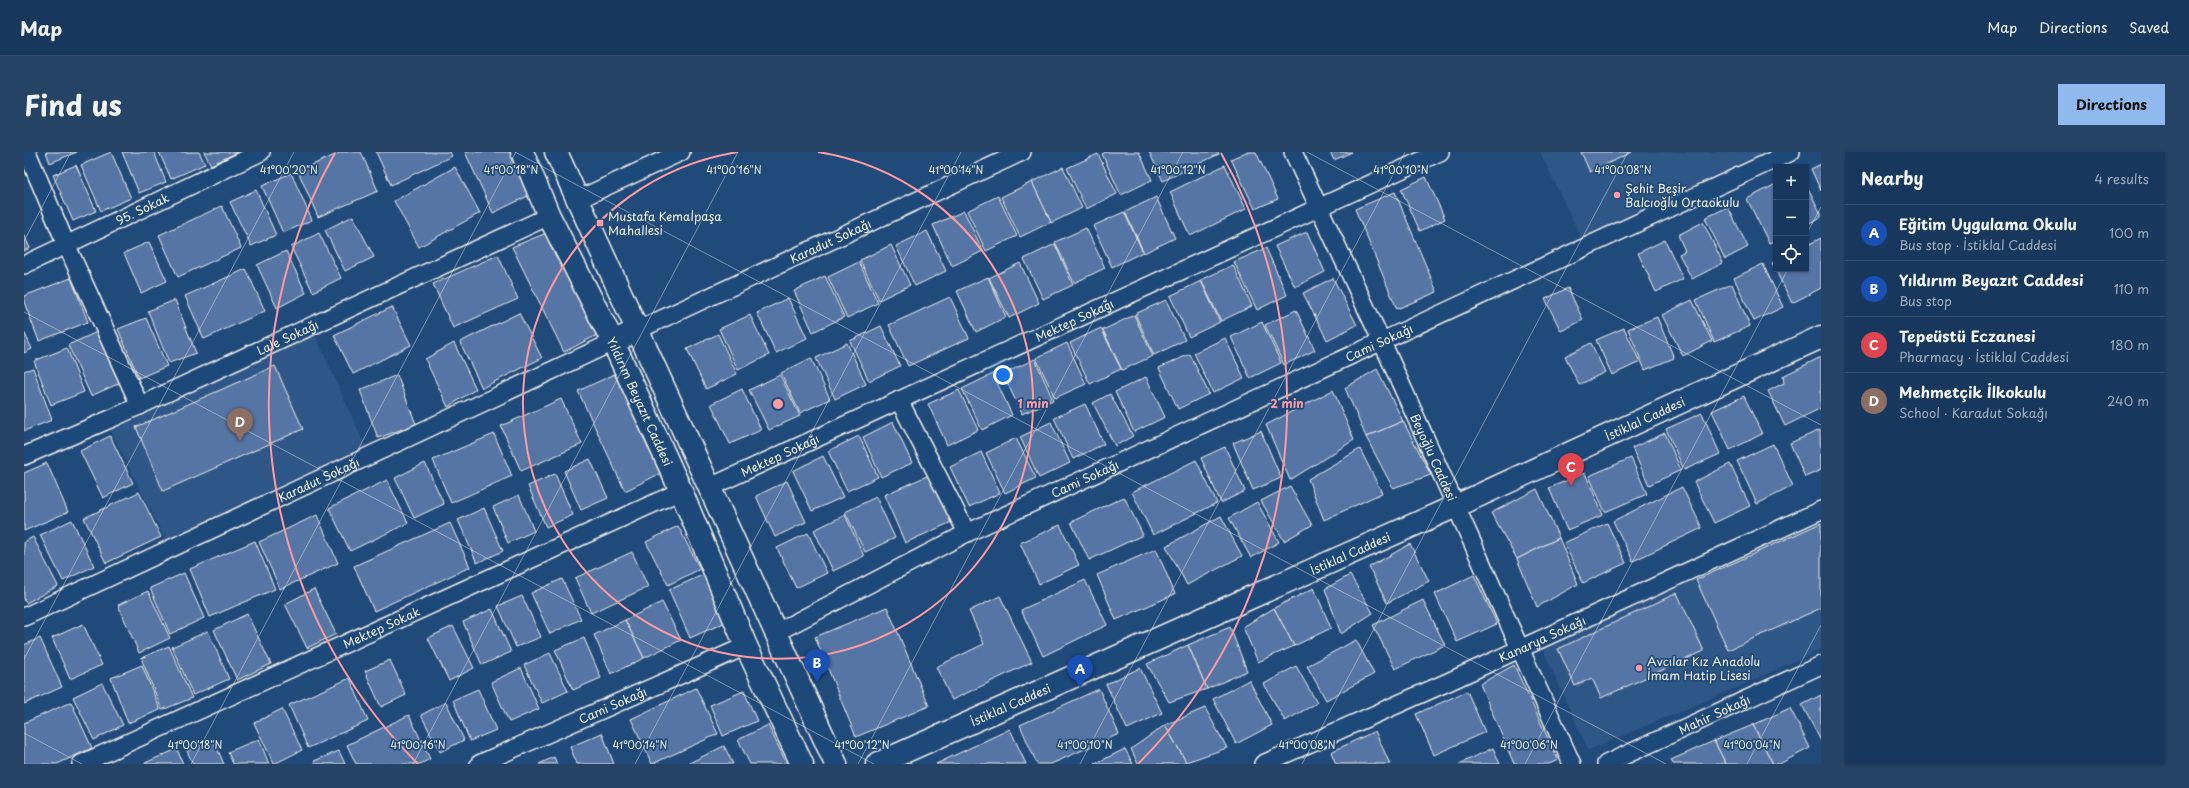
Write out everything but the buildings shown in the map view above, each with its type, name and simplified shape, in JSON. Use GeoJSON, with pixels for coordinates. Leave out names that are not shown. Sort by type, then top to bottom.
{"type":"FeatureCollection","features":[{"type":"Feature","properties":{"kind":"main road","name":"Yıldırım Beyazıt Caddesi"},"geometry":{"type":"LineString","coordinates":[[522,152],[549,216],[612,342],[681,491],[746,646],[802,764]]}},
{"type":"Feature","properties":{"kind":"main road"},"geometry":{"type":"LineString","coordinates":[[556,152],[638,330],[708,488],[777,632],[836,764]]}},
{"type":"Feature","properties":{"kind":"main road"},"geometry":{"type":"LineString","coordinates":[[612,342],[638,330]]}},
{"type":"Feature","properties":{"kind":"main road","name":"İstiklal Caddesi"},"geometry":{"type":"LineString","coordinates":[[877,764],[1456,506],[1821,337]]}},
{"type":"Feature","properties":{"kind":"street"},"geometry":{"type":"LineString","coordinates":[[27,152],[66,244],[140,406]]}},
{"type":"Feature","properties":{"kind":"street","name":"95. Sokak"},"geometry":{"type":"LineString","coordinates":[[24,264],[261,152]]}},
{"type":"Feature","properties":{"kind":"street"},"geometry":{"type":"LineString","coordinates":[[577,200],[680,152]]}},
{"type":"Feature","properties":{"kind":"street","name":"Karadut Sokağı"},"geometry":{"type":"LineString","coordinates":[[638,330],[1022,152]]}},
{"type":"Feature","properties":{"kind":"street","name":"Beyoğlu Caddesi"},"geometry":{"type":"LineString","coordinates":[[1293,152],[1382,342],[1572,764]]}},
{"type":"Feature","properties":{"kind":"street","name":"Mektep Sokağı"},"geometry":{"type":"LineString","coordinates":[[708,488],[1440,152]]}},
{"type":"Feature","properties":{"kind":"street","name":"Cami Sokağı"},"geometry":{"type":"LineString","coordinates":[[777,632],[967,533],[1791,152]]}},
{"type":"Feature","properties":{"kind":"street","name":"Lale Sokağı"},"geometry":{"type":"LineString","coordinates":[[24,456],[140,406],[549,216]]}},
{"type":"Feature","properties":{"kind":"street","name":"Karadut Sokağı"},"geometry":{"type":"LineString","coordinates":[[24,617],[612,342]]}},
{"type":"Feature","properties":{"kind":"street"},"geometry":{"type":"LineString","coordinates":[[900,400],[967,533]]}},
{"type":"Feature","properties":{"kind":"street","name":"Mektep Sokak"},"geometry":{"type":"LineString","coordinates":[[82,764],[681,491]]}},
{"type":"Feature","properties":{"kind":"street","name":"Kanarya Sokağı"},"geometry":{"type":"LineString","coordinates":[[1263,764],[1521,648],[1821,510]]}},
{"type":"Feature","properties":{"kind":"street","name":"Cami Sokağı"},"geometry":{"type":"LineString","coordinates":[[479,764],[746,646]]}},
{"type":"Feature","properties":{"kind":"street","name":"Mahir Sokağı"},"geometry":{"type":"LineString","coordinates":[[1606,764],[1821,665]]}},
{"type":"Feature","properties":{"kind":"shaded area","name":"Şehit Beşir Balcıoğlu Ortaokulu"},"geometry":{"type":"Polygon","coordinates":[[[1540,152],[1767,152],[1581,238],[1540,152]]]}},
{"type":"Feature","properties":{"kind":"shaded area"},"geometry":{"type":"Polygon","coordinates":[[[314,332],[368,452],[167,543],[111,431],[314,332]]]}},
{"type":"Feature","properties":{"kind":"shaded area"},"geometry":{"type":"Polygon","coordinates":[[[1821,517],[1821,649],[1736,688],[1588,750],[1543,649],[1685,580],[1821,517]]]}},
{"type":"Feature","properties":{"kind":"place","name":"Şehit Beşir Balcıoğlu Ortaokulu"},"geometry":{"type":"Point","coordinates":[1617,195]}},
{"type":"Feature","properties":{"kind":"place","name":"Mustafa Kemalpaşa Mahallesi"},"geometry":{"type":"Point","coordinates":[600,223]}},
{"type":"Feature","properties":{"kind":"place","name":"Mehmetçik İlkokulu"},"geometry":{"type":"Point","coordinates":[240,441]}},
{"type":"Feature","properties":{"kind":"place","name":"Tepeüstü Eczanesi"},"geometry":{"type":"Point","coordinates":[1571,486]}},
{"type":"Feature","properties":{"kind":"place","name":"Avcılar Kız Anadolu İmam Hatip Lisesi"},"geometry":{"type":"Point","coordinates":[1639,668]}},
{"type":"Feature","properties":{"kind":"place","name":"Yıldırım Beyazıt Caddesi"},"geometry":{"type":"Point","coordinates":[817,682]}},
{"type":"Feature","properties":{"kind":"place","name":"Eğitim Uygulama Okulu"},"geometry":{"type":"Point","coordinates":[1080,688]}}]}
